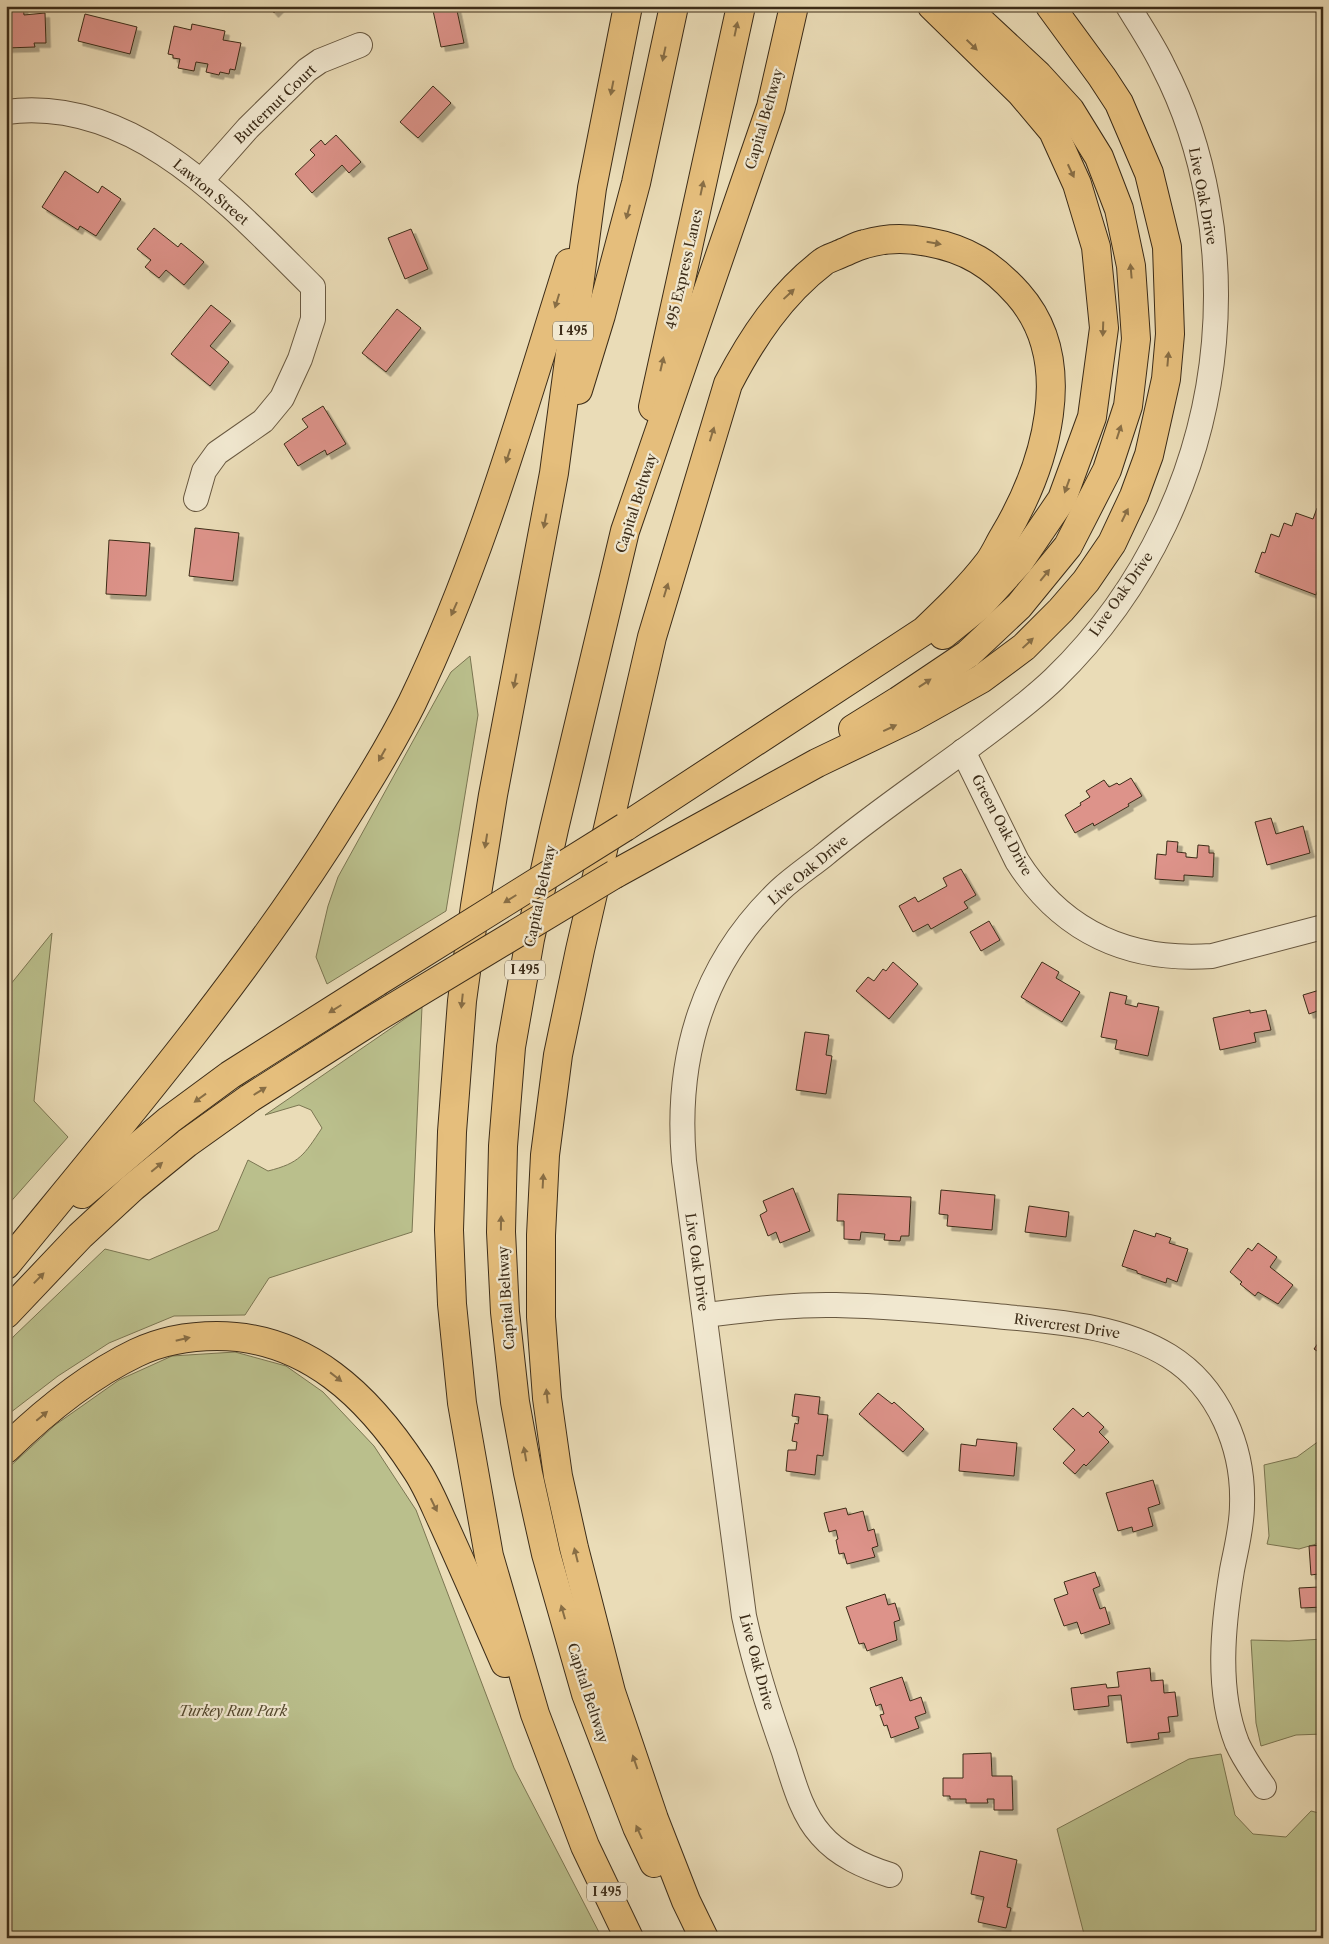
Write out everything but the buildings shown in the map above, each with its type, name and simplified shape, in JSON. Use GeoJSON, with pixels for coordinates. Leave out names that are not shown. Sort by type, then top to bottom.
{"type":"FeatureCollection","features":[{"type":"Feature","properties":{"kind":"highway","name":"I 495"},"geometry":{"type":"LineString","coordinates":[[628,6],[592,188],[554,473],[493,795],[475,906],[461,1011],[452,1132],[449,1230],[452,1304],[462,1402],[489,1556],[535,1714],[585,1846],[629,1938]]}},
{"type":"Feature","properties":{"kind":"highway"},"geometry":{"type":"LineString","coordinates":[[554,473],[601,315],[633,193],[674,6]]}},
{"type":"Feature","properties":{"kind":"highway","name":"495 Express Lanes"},"geometry":{"type":"LineString","coordinates":[[625,531],[741,6]]}},
{"type":"Feature","properties":{"kind":"highway","name":"Capital Beltway"},"geometry":{"type":"LineString","coordinates":[[692,1938],[674,1907],[637,1827],[581,1675],[546,1554],[528,1472],[516,1402],[505,1312],[501,1232],[503,1146],[511,1047],[530,939],[554,829],[625,531],[771,107],[794,6]]}},
{"type":"Feature","properties":{"kind":"highway"},"geometry":{"type":"LineString","coordinates":[[6,1314],[80,1236],[133,1187],[187,1142],[250,1098],[371,1022],[898,701],[968,654],[1019,606],[1068,546],[1107,470],[1128,406],[1136,339],[1131,266],[1119,209],[1099,157],[1070,110],[1038,75],[964,6]]}},
{"type":"Feature","properties":{"kind":"highway"},"geometry":{"type":"LineString","coordinates":[[615,874],[817,763],[913,717],[981,678],[1024,647],[1061,610],[1086,581],[1112,543],[1134,496],[1149,455],[1166,379],[1170,334],[1167,248],[1149,173],[1119,103],[1050,6]]}},
{"type":"Feature","properties":{"kind":"highway"},"geometry":{"type":"LineString","coordinates":[[625,827],[857,691],[931,645],[979,606],[1012,569],[1062,500],[1092,417],[1104,328],[1096,247],[1077,184],[1053,131],[1021,93],[934,8]]}},
{"type":"Feature","properties":{"kind":"highway"},"geometry":{"type":"LineString","coordinates":[[6,1267],[241,973],[296,896],[355,803],[411,705],[456,604],[484,531],[592,188]]}},
{"type":"Feature","properties":{"kind":"highway"},"geometry":{"type":"LineString","coordinates":[[6,1267],[67,1207],[111,1168],[169,1120],[230,1076],[377,982],[625,827],[924,632],[957,599],[989,561],[1017,514],[1035,474],[1043,447],[1047,422],[1050,375],[1046,348],[1038,326],[1026,303],[1006,280],[982,260],[950,246],[909,238],[865,244],[824,261],[783,299],[748,346],[728,384],[652,637],[580,950],[558,1055],[545,1155],[541,1235],[541,1317],[547,1398],[558,1476],[574,1548],[611,1692],[654,1818],[686,1902],[704,1938]]}},
{"type":"Feature","properties":{"kind":"highway"},"geometry":{"type":"LineString","coordinates":[[6,1449],[60,1400],[100,1373],[138,1352],[166,1343],[195,1336],[232,1336],[262,1341],[288,1349],[313,1361],[339,1379],[363,1402],[396,1440],[416,1470],[452,1542],[585,1846]]}},
{"type":"Feature","properties":{"kind":"street","name":"Live Oak Drive"},"geometry":{"type":"LineString","coordinates":[[890,1875],[866,1866],[835,1848],[821,1835],[810,1820],[798,1793],[751,1651],[744,1616],[684,1161],[682,1141],[683,1093],[691,1039],[700,1008],[712,982],[739,938],[780,890],[836,845],[1017,711],[1053,679],[1110,614],[1141,570],[1159,538],[1181,488],[1202,420],[1212,367],[1216,318],[1216,275],[1212,227],[1196,150],[1178,100],[1164,66],[1128,6]]}},
{"type":"Feature","properties":{"kind":"street","name":"Butternut Court"},"geometry":{"type":"LineString","coordinates":[[202,180],[248,128],[307,70],[320,61],[360,45]]}},
{"type":"Feature","properties":{"kind":"street","name":"Lawton Street"},"geometry":{"type":"LineString","coordinates":[[6,112],[40,111],[100,122],[127,133],[170,158],[202,180],[313,287],[313,319],[300,359],[282,398],[263,421],[217,453],[204,471],[196,500]]}},
{"type":"Feature","properties":{"kind":"street","name":"Green Oak Drive"},"geometry":{"type":"LineString","coordinates":[[963,751],[1017,861],[1026,874],[1052,905],[1071,921],[1113,944],[1144,953],[1200,957],[1212,956],[1323,927]]}},
{"type":"Feature","properties":{"kind":"street","name":"Rivercrest Drive"},"geometry":{"type":"LineString","coordinates":[[705,1316],[776,1306],[882,1306],[1050,1321],[1105,1330],[1137,1339],[1170,1357],[1196,1380],[1219,1409],[1232,1434],[1239,1462],[1242,1480],[1242,1508],[1226,1607],[1223,1640],[1224,1666],[1228,1715],[1248,1766],[1264,1787]]}},
{"type":"Feature","properties":{"kind":"green space"},"geometry":{"type":"Polygon","coordinates":[[[470,656],[478,715],[446,911],[327,984],[316,957],[328,906],[338,877],[451,672],[470,656]]]}},
{"type":"Feature","properties":{"kind":"green space"},"geometry":{"type":"Polygon","coordinates":[[[52,933],[34,1101],[68,1137],[6,1207],[6,990],[52,933]]]}},
{"type":"Feature","properties":{"kind":"green space"},"geometry":{"type":"Polygon","coordinates":[[[422,1007],[412,1232],[269,1278],[245,1315],[174,1316],[109,1343],[58,1376],[6,1416],[6,1346],[14,1336],[105,1249],[149,1260],[218,1230],[248,1160],[268,1171],[287,1165],[300,1157],[322,1128],[311,1110],[299,1105],[265,1115],[422,1007]]]}},
{"type":"Feature","properties":{"kind":"green space","name":"Turkey Run Park"},"geometry":{"type":"Polygon","coordinates":[[[235,1352],[286,1366],[323,1392],[374,1446],[416,1510],[514,1768],[602,1938],[6,1938],[6,1470],[55,1425],[119,1380],[172,1356],[235,1352]]]}},
{"type":"Feature","properties":{"kind":"green space"},"geometry":{"type":"Polygon","coordinates":[[[1323,1438],[1323,1542],[1299,1549],[1267,1544],[1269,1536],[1264,1465],[1297,1457],[1323,1438]]]}},
{"type":"Feature","properties":{"kind":"green space"},"geometry":{"type":"Polygon","coordinates":[[[1323,1639],[1323,1734],[1296,1735],[1261,1746],[1256,1723],[1251,1640],[1289,1641],[1323,1639]]]}},
{"type":"Feature","properties":{"kind":"green space"},"geometry":{"type":"Polygon","coordinates":[[[1221,1754],[1235,1815],[1253,1834],[1286,1837],[1311,1811],[1323,1814],[1323,1938],[1085,1938],[1057,1829],[1189,1759],[1221,1754]]]}}]}
